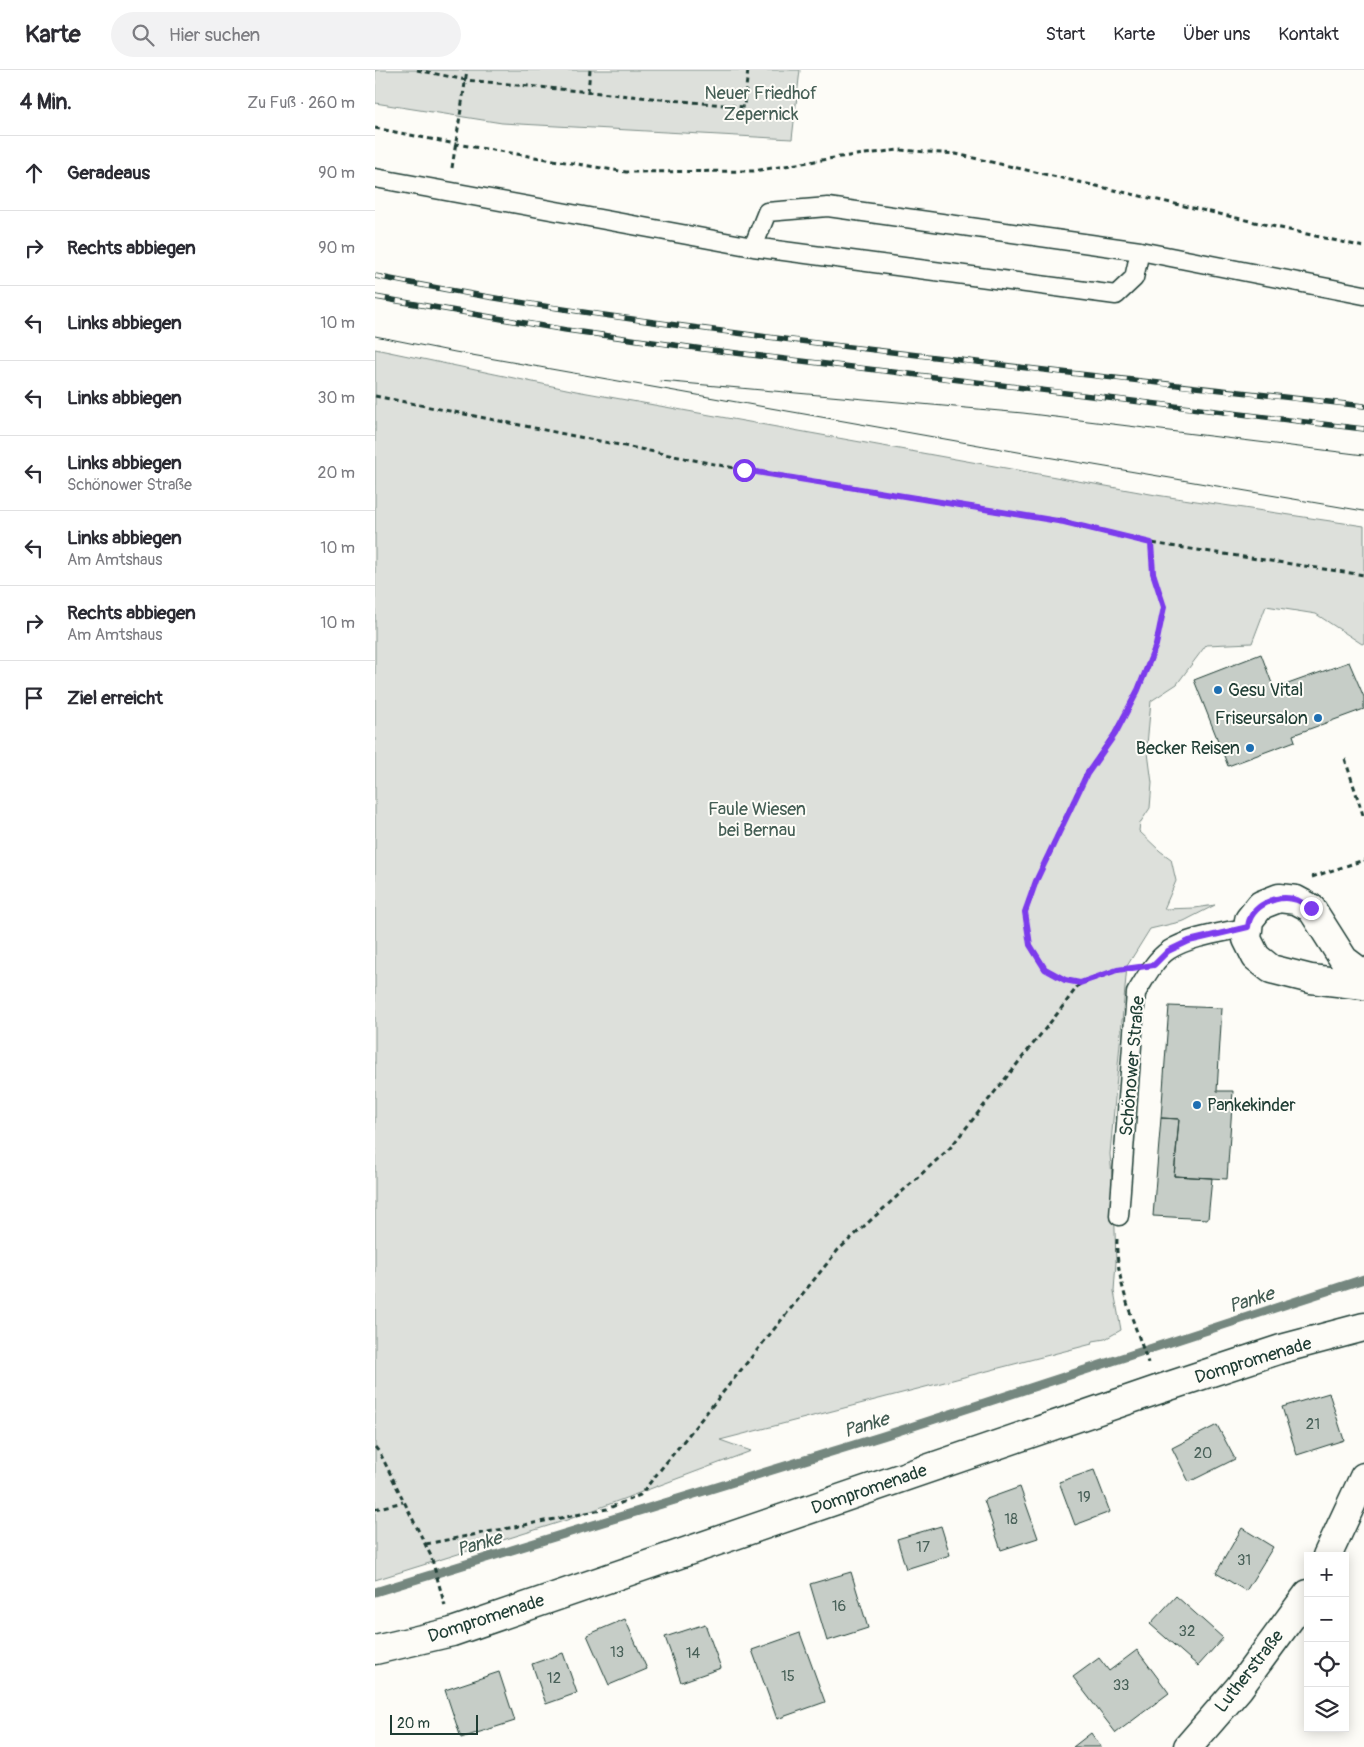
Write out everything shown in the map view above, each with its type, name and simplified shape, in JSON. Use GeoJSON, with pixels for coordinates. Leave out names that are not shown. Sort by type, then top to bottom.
{"type":"FeatureCollection","features":[{"type":"Feature","properties":{"kind":"street"},"geometry":{"type":"LineString","coordinates":[[1364,975],[1344,960],[1311,908],[1296,900],[1279,898],[1261,905],[1249,920],[1247,939],[1256,957],[1271,969],[1311,979],[1364,985]]}},
{"type":"Feature","properties":{"kind":"street","name":"Dompromenade"},"geometry":{"type":"LineString","coordinates":[[375,1650],[452,1632],[1157,1390],[1281,1349],[1364,1327]]}},
{"type":"Feature","properties":{"kind":"street"},"geometry":{"type":"LineString","coordinates":[[1329,1552],[1364,1477]]}},
{"type":"Feature","properties":{"kind":"street","name":"Lutherstraße"},"geometry":{"type":"LineString","coordinates":[[1188,1747],[1239,1688],[1306,1597]]}},
{"type":"Feature","properties":{"kind":"lane"},"geometry":{"type":"LineString","coordinates":[[375,178],[753,247],[1116,295],[1134,278],[1140,251]]}},
{"type":"Feature","properties":{"kind":"lane"},"geometry":{"type":"LineString","coordinates":[[753,247],[767,212],[828,208],[1140,251],[1364,295]]}},
{"type":"Feature","properties":{"kind":"lane","name":"Schönower Straße"},"geometry":{"type":"LineString","coordinates":[[1119,1216],[1136,993],[1154,965],[1168,951],[1189,941],[1248,927]]}},
{"type":"Feature","properties":{"kind":"path"},"geometry":{"type":"LineString","coordinates":[[417,70],[466,80],[743,107],[748,70]]}},
{"type":"Feature","properties":{"kind":"path"},"geometry":{"type":"LineString","coordinates":[[456,144],[467,70]]}},
{"type":"Feature","properties":{"kind":"path"},"geometry":{"type":"LineString","coordinates":[[588,92],[590,70]]}},
{"type":"Feature","properties":{"kind":"path"},"geometry":{"type":"LineString","coordinates":[[375,128],[456,144],[626,172],[699,173],[753,171],[899,150],[956,154],[1364,246]]}},
{"type":"Feature","properties":{"kind":"path"},"geometry":{"type":"LineString","coordinates":[[375,396],[744,470],[1064,522],[1151,543],[1364,575]]}},
{"type":"Feature","properties":{"kind":"path"},"geometry":{"type":"LineString","coordinates":[[1151,543],[1153,573],[1164,607],[1156,645],[1138,690],[1115,734],[1082,783],[1036,881],[1025,912],[1030,945],[1045,969],[1065,980],[1080,983],[1117,970],[1154,965]]}},
{"type":"Feature","properties":{"kind":"path"},"geometry":{"type":"LineString","coordinates":[[1345,759],[1364,818]]}},
{"type":"Feature","properties":{"kind":"path"},"geometry":{"type":"LineString","coordinates":[[426,1544],[607,1509],[640,1495],[838,1250],[950,1148],[1080,983]]}},
{"type":"Feature","properties":{"kind":"path"},"geometry":{"type":"LineString","coordinates":[[1119,1216],[1117,1252],[1125,1295],[1149,1365]]}},
{"type":"Feature","properties":{"kind":"path"},"geometry":{"type":"LineString","coordinates":[[375,1447],[380,1453],[403,1502],[426,1544],[445,1604]]}},
{"type":"Feature","properties":{"kind":"path"},"geometry":{"type":"LineString","coordinates":[[375,1509],[403,1502]]}},
{"type":"Feature","properties":{"kind":"green space","name":"Neuer Friedhof Zepernick"},"geometry":{"type":"Polygon","coordinates":[[[375,70],[800,70],[792,139],[502,123],[375,103],[375,70]]]}},
{"type":"Feature","properties":{"kind":"green space","name":"Faule Wiesen bei Bernau"},"geometry":{"type":"Polygon","coordinates":[[[375,349],[576,391],[1156,495],[1364,526],[1364,643],[1362,644],[1316,614],[1266,606],[1252,643],[1206,645],[1177,684],[1151,701],[1147,745],[1152,783],[1150,808],[1140,823],[1139,831],[1171,859],[1176,881],[1164,909],[1215,905],[1184,921],[1150,929],[1127,966],[1110,1154],[1116,1262],[1114,1291],[1121,1330],[1105,1339],[1093,1341],[1092,1344],[720,1440],[751,1451],[567,1520],[375,1580],[375,349]]]}},
{"type":"Feature","properties":{"kind":"building"},"geometry":{"type":"Polygon","coordinates":[[[1261,654],[1274,689],[1349,662],[1364,697],[1364,709],[1293,735],[1295,741],[1228,766],[1194,680],[1261,654]]]}},
{"type":"Feature","properties":{"kind":"building","name":"Pankekinder"},"geometry":{"type":"Polygon","coordinates":[[[1169,1006],[1222,1008],[1217,1091],[1233,1091],[1227,1179],[1174,1176],[1179,1119],[1161,1118],[1169,1006]]]}},
{"type":"Feature","properties":{"kind":"building"},"geometry":{"type":"Polygon","coordinates":[[[1161,1118],[1179,1119],[1174,1176],[1212,1178],[1208,1219],[1153,1216],[1161,1118]]]}},
{"type":"Feature","properties":{"kind":"building"},"geometry":{"type":"Polygon","coordinates":[[[1329,1393],[1344,1440],[1297,1455],[1282,1407],[1329,1393]]]}},
{"type":"Feature","properties":{"kind":"building"},"geometry":{"type":"Polygon","coordinates":[[[1217,1425],[1235,1459],[1189,1482],[1172,1448],[1217,1425]]]}},
{"type":"Feature","properties":{"kind":"building"},"geometry":{"type":"Polygon","coordinates":[[[1094,1470],[1110,1512],[1075,1525],[1059,1482],[1094,1470]]]}},
{"type":"Feature","properties":{"kind":"building"},"geometry":{"type":"Polygon","coordinates":[[[1020,1487],[1038,1538],[1001,1550],[984,1500],[1020,1487]]]}},
{"type":"Feature","properties":{"kind":"building"},"geometry":{"type":"Polygon","coordinates":[[[941,1526],[950,1555],[906,1569],[897,1539],[941,1526]]]}},
{"type":"Feature","properties":{"kind":"building"},"geometry":{"type":"Polygon","coordinates":[[[1242,1528],[1273,1547],[1246,1591],[1216,1573],[1242,1528]]]}},
{"type":"Feature","properties":{"kind":"building"},"geometry":{"type":"Polygon","coordinates":[[[851,1572],[868,1628],[827,1641],[810,1584],[851,1572]]]}},
{"type":"Feature","properties":{"kind":"building"},"geometry":{"type":"Polygon","coordinates":[[[1176,1596],[1223,1638],[1198,1666],[1150,1624],[1176,1596]]]}},
{"type":"Feature","properties":{"kind":"building"},"geometry":{"type":"Polygon","coordinates":[[[625,1619],[647,1669],[609,1685],[587,1635],[625,1619]]]}},
{"type":"Feature","properties":{"kind":"building"},"geometry":{"type":"Polygon","coordinates":[[[705,1624],[721,1668],[681,1682],[665,1637],[705,1624]]]}},
{"type":"Feature","properties":{"kind":"building"},"geometry":{"type":"Polygon","coordinates":[[[800,1633],[825,1702],[777,1719],[752,1650],[800,1633]]]}},
{"type":"Feature","properties":{"kind":"building"},"geometry":{"type":"Polygon","coordinates":[[[1137,1650],[1169,1693],[1116,1733],[1073,1677],[1099,1658],[1109,1671],[1137,1650]]]}},
{"type":"Feature","properties":{"kind":"building"},"geometry":{"type":"Polygon","coordinates":[[[563,1653],[577,1693],[546,1704],[532,1664],[563,1653]]]}},
{"type":"Feature","properties":{"kind":"building"},"geometry":{"type":"Polygon","coordinates":[[[499,1672],[515,1721],[461,1738],[445,1690],[499,1672]]]}},
{"type":"Feature","properties":{"kind":"building"},"geometry":{"type":"Polygon","coordinates":[[[1091,1733],[1101,1747],[1073,1747],[1091,1733]]]}},
{"type":"Feature","properties":{"kind":"waterway","name":"Panke"},"geometry":{"type":"LineString","coordinates":[[375,1592],[883,1436],[1364,1279]]}},
{"type":"Feature","properties":{"kind":"tram line"},"geometry":{"type":"LineString","coordinates":[[375,336],[455,352],[1035,455],[1364,511]]}},
{"type":"Feature","properties":{"kind":"tram line"},"geometry":{"type":"LineString","coordinates":[[660,381],[1023,413],[1364,455]]}},
{"type":"Feature","properties":{"kind":"railway"},"geometry":{"type":"LineString","coordinates":[[375,276],[549,307],[724,331],[1364,406]]}},
{"type":"Feature","properties":{"kind":"railway"},"geometry":{"type":"LineString","coordinates":[[375,297],[566,330],[703,349],[1364,429]]}},
{"type":"Feature","properties":{"kind":"place","name":"Gesu Vital"},"geometry":{"type":"Point","coordinates":[1218,690]}},
{"type":"Feature","properties":{"kind":"place","name":"Friseursalon"},"geometry":{"type":"Point","coordinates":[1318,718]}},
{"type":"Feature","properties":{"kind":"place","name":"Becker Reisen"},"geometry":{"type":"Point","coordinates":[1250,748]}},
{"type":"Feature","properties":{"kind":"place","name":"Pankekinder"},"geometry":{"type":"Point","coordinates":[1197,1105]}},
{"type":"Feature","properties":{"kind":"route"},"geometry":{"type":"LineString","coordinates":[[744,470],[1064,522],[1151,543],[1153,573],[1164,607],[1156,645],[1138,690],[1115,734],[1087,774],[1057,835],[1036,881],[1025,912],[1030,945],[1045,969],[1065,980],[1080,983],[1117,970],[1154,965],[1168,951],[1189,941],[1248,927],[1249,920],[1261,905],[1279,898],[1296,900],[1311,908]]}}]}
